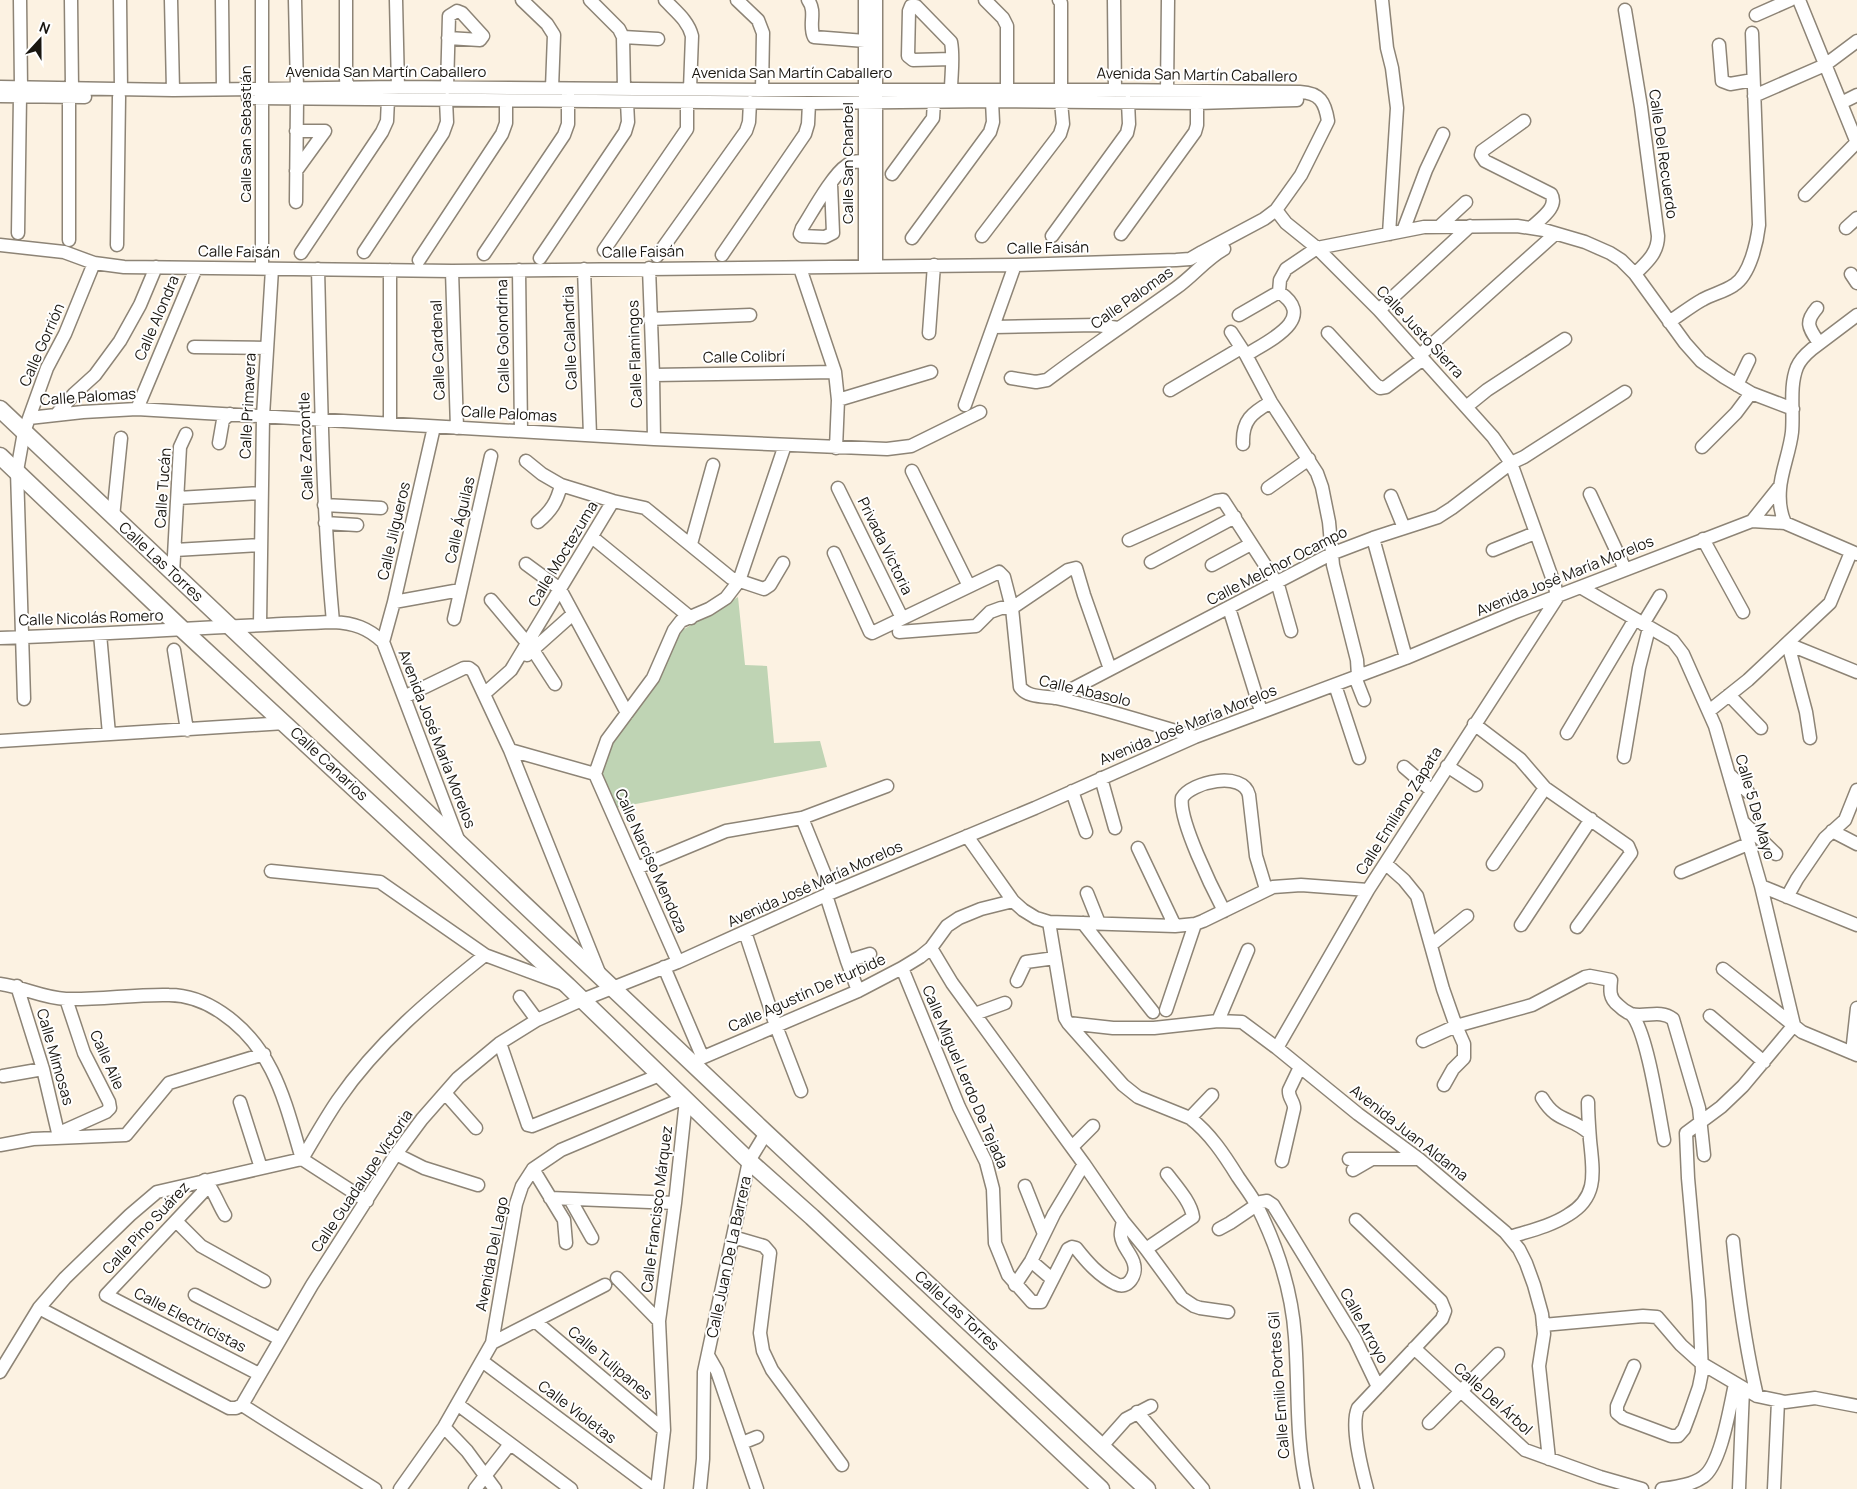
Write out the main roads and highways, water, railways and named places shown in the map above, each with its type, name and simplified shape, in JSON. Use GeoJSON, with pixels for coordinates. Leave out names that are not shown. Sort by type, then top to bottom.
{"type":"FeatureCollection","features":[{"type":"Feature","properties":{"kind":"main road","name":"Calle Las Torres"},"geometry":{"type":"LineString","coordinates":[[0,410],[27,425],[113,517],[600,976],[697,1059],[766,1133],[1147,1489]]}},
{"type":"Feature","properties":{"kind":"main road"},"geometry":{"type":"LineString","coordinates":[[0,456],[10,469]]}},
{"type":"Feature","properties":{"kind":"main road","name":"Calle Canarios"},"geometry":{"type":"LineString","coordinates":[[10,469],[568,986],[660,1075]]}},
{"type":"Feature","properties":{"kind":"main road","name":"Calle Juan De La Barrera"},"geometry":{"type":"LineString","coordinates":[[660,1075],[749,1161]]}},
{"type":"Feature","properties":{"kind":"main road","name":"Calle Las Torres"},"geometry":{"type":"LineString","coordinates":[[749,1161],[812,1217],[1101,1489]]}}]}
